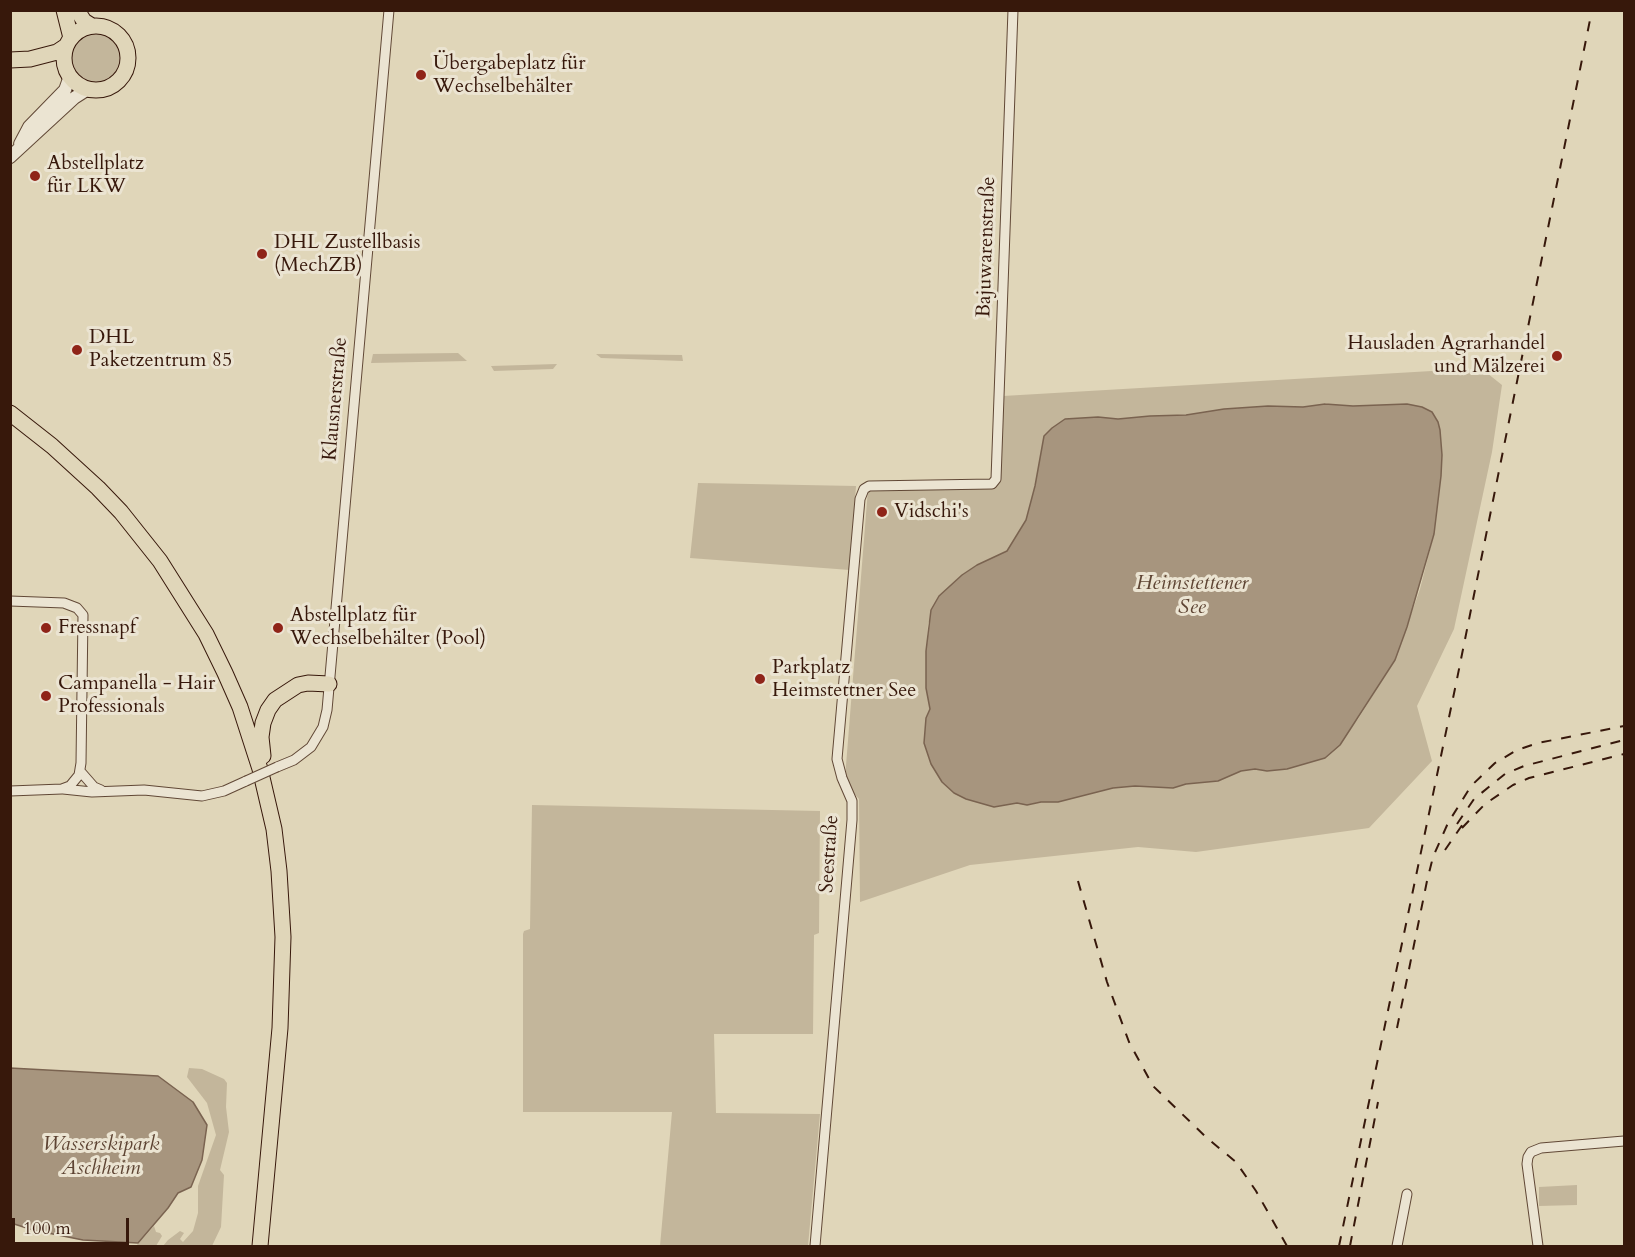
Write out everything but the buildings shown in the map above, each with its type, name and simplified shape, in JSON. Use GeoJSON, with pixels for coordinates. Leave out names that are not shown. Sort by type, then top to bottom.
{"type":"FeatureCollection","features":[{"type":"Feature","properties":{"kind":"main road"},"geometry":{"type":"LineString","coordinates":[[64,10],[69,42],[64,54],[68,73]]}},
{"type":"Feature","properties":{"kind":"main road"},"geometry":{"type":"LineString","coordinates":[[30,59],[68,73],[80,85],[88,89],[97,90],[113,85],[120,78],[128,61],[127,49],[119,36],[107,28],[92,26],[84,21],[77,10]]}},
{"type":"Feature","properties":{"kind":"main road"},"geometry":{"type":"LineString","coordinates":[[10,60],[30,59],[57,52],[81,30],[92,26]]}},
{"type":"Feature","properties":{"kind":"main road"},"geometry":{"type":"LineString","coordinates":[[10,413],[68,459],[121,512],[160,561],[206,634],[240,706],[260,769],[270,811],[279,871],[283,937],[280,1028],[260,1246]]}},
{"type":"Feature","properties":{"kind":"main road"},"geometry":{"type":"LineString","coordinates":[[270,811],[273,795],[261,749],[263,723],[268,710],[275,700],[298,685],[329,684]]}},
{"type":"Feature","properties":{"kind":"street","name":"Klausnerstraße"},"geometry":{"type":"LineString","coordinates":[[101,790],[154,791],[202,796],[224,791],[306,753],[317,740],[326,719],[389,10]]}},
{"type":"Feature","properties":{"kind":"street","name":"Bajuwarenstraße"},"geometry":{"type":"LineString","coordinates":[[992,484],[996,479],[999,416],[1013,10]]}},
{"type":"Feature","properties":{"kind":"street"},"geometry":{"type":"LineString","coordinates":[[14,153],[29,127],[65,90],[68,73]]}},
{"type":"Feature","properties":{"kind":"street"},"geometry":{"type":"LineString","coordinates":[[14,153],[74,98],[88,89]]}},
{"type":"Feature","properties":{"kind":"street","name":"Seestraße"},"geometry":{"type":"LineString","coordinates":[[815,1246],[852,820],[852,801],[837,759],[860,499],[864,489],[869,486],[992,484]]}},
{"type":"Feature","properties":{"kind":"street"},"geometry":{"type":"LineString","coordinates":[[10,601],[64,603],[77,608],[83,615],[80,771],[75,781],[62,789]]}},
{"type":"Feature","properties":{"kind":"street"},"geometry":{"type":"LineString","coordinates":[[80,771],[94,787],[101,790]]}},
{"type":"Feature","properties":{"kind":"street"},"geometry":{"type":"LineString","coordinates":[[10,790],[62,789],[92,792],[101,790]]}},
{"type":"Feature","properties":{"kind":"street"},"geometry":{"type":"LineString","coordinates":[[1538,1246],[1527,1164],[1531,1152],[1541,1148],[1624,1141]]}},
{"type":"Feature","properties":{"kind":"street"},"geometry":{"type":"LineString","coordinates":[[1397,1246],[1407,1194]]}},
{"type":"Feature","properties":{"kind":"shaded area"},"geometry":{"type":"Polygon","coordinates":[[[96,30],[107,32],[116,38],[122,47],[124,58],[122,69],[116,78],[107,84],[96,86],[85,84],[76,78],[70,69],[68,58],[70,47],[76,38],[85,32],[96,30]]]}},
{"type":"Feature","properties":{"kind":"shaded area"},"geometry":{"type":"Polygon","coordinates":[[[458,353],[467,361],[371,363],[373,354],[458,353]]]}},
{"type":"Feature","properties":{"kind":"shaded area"},"geometry":{"type":"Polygon","coordinates":[[[596,354],[682,355],[683,361],[601,358],[596,354]]]}},
{"type":"Feature","properties":{"kind":"shaded area"},"geometry":{"type":"Polygon","coordinates":[[[557,364],[553,369],[494,371],[491,366],[557,364]]]}},
{"type":"Feature","properties":{"kind":"shaded area"},"geometry":{"type":"Polygon","coordinates":[[[1466,369],[1487,373],[1502,385],[1492,452],[1454,629],[1417,706],[1432,761],[1369,828],[1196,852],[1138,847],[970,865],[860,902],[859,799],[847,786],[845,778],[868,489],[996,487],[1003,396],[1466,369]],[[1325,404],[1303,407],[1268,406],[1224,409],[1203,414],[1118,419],[1098,417],[1044,436],[1026,520],[1016,537],[1007,551],[977,565],[939,596],[928,624],[926,669],[930,709],[926,718],[936,772],[942,782],[954,793],[966,799],[994,807],[1017,803],[1027,805],[1058,802],[1113,788],[1135,786],[1173,788],[1186,784],[1218,781],[1241,771],[1287,769],[1325,758],[1358,719],[1395,660],[1420,589],[1434,534],[1441,476],[1442,455],[1438,422],[1407,404],[1353,406],[1325,404]]]}},
{"type":"Feature","properties":{"kind":"shaded area"},"geometry":{"type":"Polygon","coordinates":[[[698,483],[856,486],[850,570],[690,558],[698,483]]]}},
{"type":"Feature","properties":{"kind":"shaded area"},"geometry":{"type":"Polygon","coordinates":[[[532,805],[820,811],[819,933],[814,935],[813,1034],[714,1034],[716,1113],[820,1114],[808,1246],[660,1246],[672,1112],[523,1112],[523,934],[524,931],[530,929],[532,805]]]}},
{"type":"Feature","properties":{"kind":"shaded area"},"geometry":{"type":"Polygon","coordinates":[[[189,1068],[202,1069],[224,1079],[227,1083],[226,1107],[229,1132],[220,1170],[224,1175],[221,1227],[212,1246],[163,1246],[180,1231],[184,1233],[180,1239],[183,1242],[193,1231],[198,1213],[198,1186],[216,1135],[207,1103],[187,1077],[189,1068]]]}},
{"type":"Feature","properties":{"kind":"shaded area"},"geometry":{"type":"Polygon","coordinates":[[[1577,1185],[1577,1205],[1539,1206],[1539,1187],[1577,1185]]]}},
{"type":"Feature","properties":{"kind":"shaded area"},"geometry":{"type":"Polygon","coordinates":[[[154,1226],[156,1232],[162,1236],[156,1246],[136,1246],[154,1226]]]}},
{"type":"Feature","properties":{"kind":"water","name":"Heimstettener See"},"geometry":{"type":"Polygon","coordinates":[[[1325,404],[1353,406],[1407,404],[1422,407],[1432,412],[1438,422],[1442,455],[1434,534],[1407,627],[1395,660],[1340,745],[1325,758],[1287,769],[1241,771],[1218,781],[1186,784],[1173,788],[1135,786],[1113,788],[1058,802],[1027,805],[1017,803],[994,807],[966,799],[954,793],[942,782],[931,764],[924,743],[926,718],[930,709],[926,688],[926,651],[931,610],[939,596],[962,575],[1007,551],[1026,520],[1044,436],[1052,428],[1065,419],[1098,417],[1118,419],[1186,415],[1224,409],[1268,406],[1303,407],[1325,404]]]}},
{"type":"Feature","properties":{"kind":"water","name":"Wasserskipark Aschheim"},"geometry":{"type":"Polygon","coordinates":[[[10,1068],[158,1076],[193,1102],[207,1125],[202,1160],[191,1187],[178,1193],[138,1243],[83,1240],[11,1223],[10,1068]]]}},
{"type":"Feature","properties":{"kind":"railway"},"geometry":{"type":"LineString","coordinates":[[1339,1246],[1457,679],[1592,10]]}},
{"type":"Feature","properties":{"kind":"railway"},"geometry":{"type":"LineString","coordinates":[[1397,1028],[1433,857],[1448,823],[1471,786],[1495,763],[1517,750],[1538,743],[1624,726]]}},
{"type":"Feature","properties":{"kind":"railway"},"geometry":{"type":"LineString","coordinates":[[1457,824],[1474,799],[1505,774],[1524,766],[1624,740]]}},
{"type":"Feature","properties":{"kind":"railway"},"geometry":{"type":"LineString","coordinates":[[1462,828],[1485,804],[1513,785],[1529,778],[1624,754]]}},
{"type":"Feature","properties":{"kind":"railway"},"geometry":{"type":"LineString","coordinates":[[1445,850],[1465,821]]}},
{"type":"Feature","properties":{"kind":"railway"},"geometry":{"type":"LineString","coordinates":[[1078,881],[1107,982],[1129,1042],[1153,1086],[1207,1138],[1236,1162],[1256,1191],[1287,1246]]}},
{"type":"Feature","properties":{"kind":"railway"},"geometry":{"type":"LineString","coordinates":[[1350,1246],[1378,1102]]}},
{"type":"Feature","properties":{"kind":"place","name":"Übergabeplatz für Wechselbehälter"},"geometry":{"type":"Point","coordinates":[421,75]}},
{"type":"Feature","properties":{"kind":"place","name":"Abstellplatz für LKW"},"geometry":{"type":"Point","coordinates":[35,176]}},
{"type":"Feature","properties":{"kind":"place","name":"DHL Zustellbasis (MechZB)"},"geometry":{"type":"Point","coordinates":[262,254]}},
{"type":"Feature","properties":{"kind":"place","name":"DHL Paketzentrum 85"},"geometry":{"type":"Point","coordinates":[77,350]}},
{"type":"Feature","properties":{"kind":"place","name":"Hausladen Agrarhandel und Mälzerei"},"geometry":{"type":"Point","coordinates":[1557,356]}},
{"type":"Feature","properties":{"kind":"place","name":"Vidschi's"},"geometry":{"type":"Point","coordinates":[882,512]}},
{"type":"Feature","properties":{"kind":"place","name":"Fressnapf"},"geometry":{"type":"Point","coordinates":[46,628]}},
{"type":"Feature","properties":{"kind":"place","name":"Abstellplatz für Wechselbehälter (Pool)"},"geometry":{"type":"Point","coordinates":[278,628]}},
{"type":"Feature","properties":{"kind":"place","name":"Parkplatz Heimstettner See"},"geometry":{"type":"Point","coordinates":[760,679]}},
{"type":"Feature","properties":{"kind":"place","name":"Campanella - Hair Professionals"},"geometry":{"type":"Point","coordinates":[46,696]}}]}
